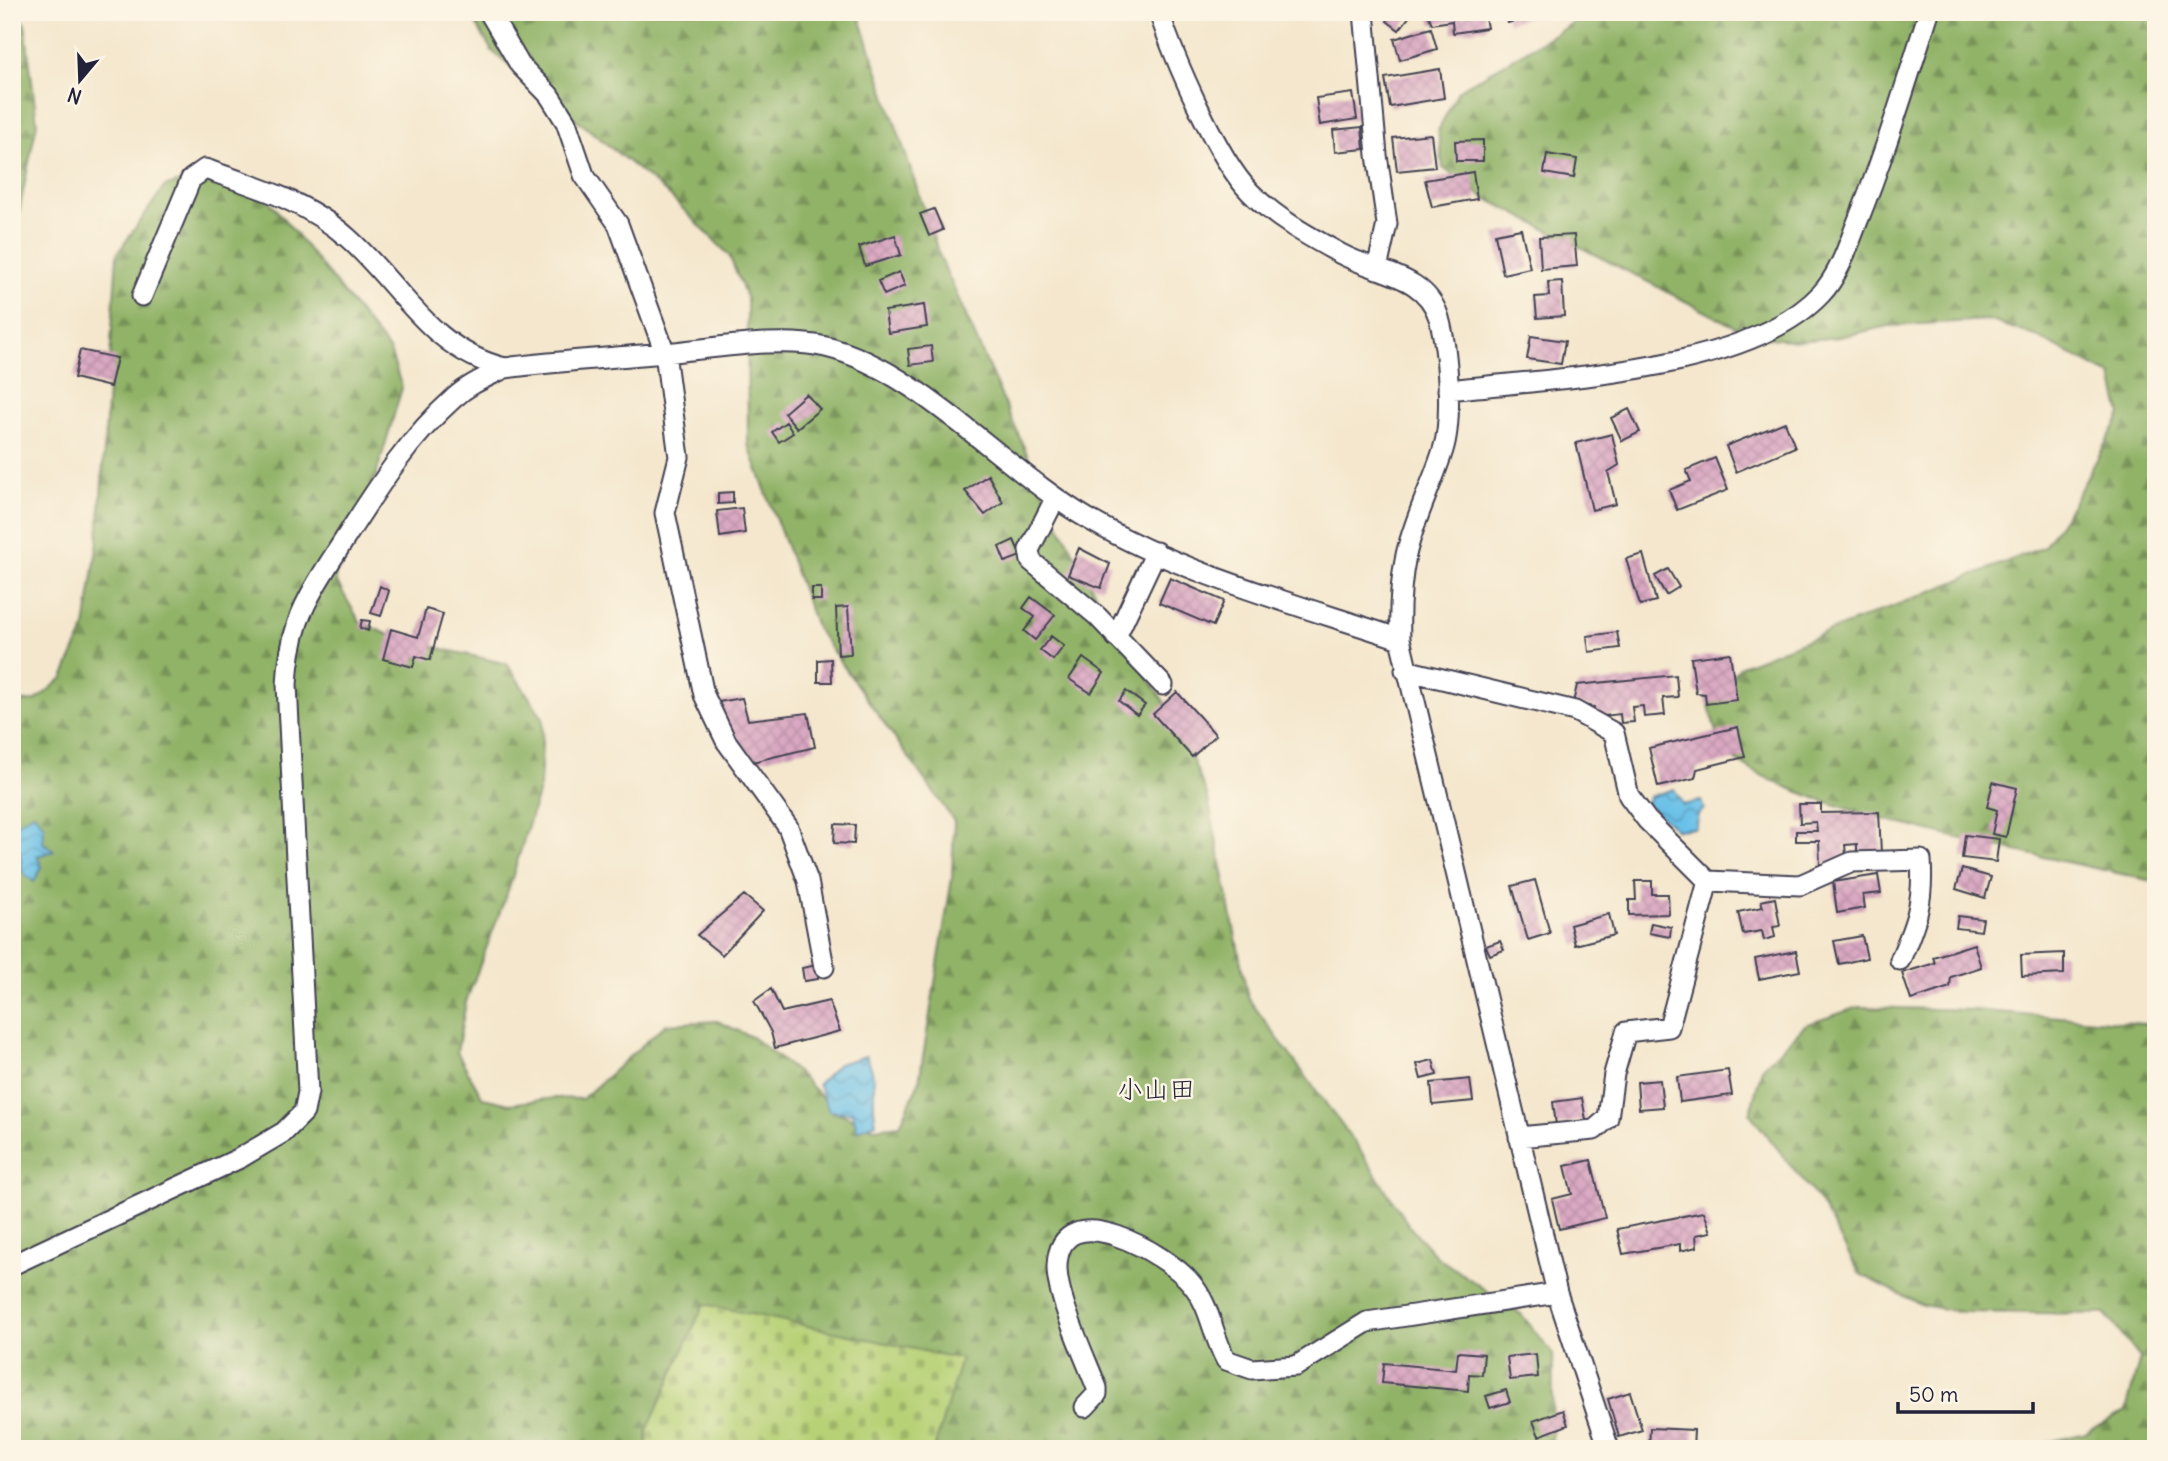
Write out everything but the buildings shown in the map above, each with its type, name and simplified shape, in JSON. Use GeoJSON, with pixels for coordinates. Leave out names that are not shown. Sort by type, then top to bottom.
{"type":"FeatureCollection","features":[{"type":"Feature","properties":{"kind":"street"},"geometry":{"type":"LineString","coordinates":[[489,12],[520,65],[549,95],[566,122],[584,175],[618,224],[665,353],[679,457],[665,513],[704,695],[726,741],[788,827],[808,881],[824,967]]}},
{"type":"Feature","properties":{"kind":"street"},"geometry":{"type":"LineString","coordinates":[[1159,12],[1214,138],[1249,191],[1297,229],[1345,256],[1406,279],[1430,298],[1439,318],[1448,390],[1448,428],[1444,448],[1406,552],[1399,596],[1400,639],[1405,670],[1557,1293],[1609,1449]]}},
{"type":"Feature","properties":{"kind":"street"},"geometry":{"type":"LineString","coordinates":[[1364,12],[1377,155],[1387,224],[1377,269]]}},
{"type":"Feature","properties":{"kind":"street"},"geometry":{"type":"LineString","coordinates":[[1448,390],[1628,370],[1767,334],[1799,313],[1823,292],[1843,258],[1871,187],[1929,12]]}},
{"type":"Feature","properties":{"kind":"street"},"geometry":{"type":"LineString","coordinates":[[142,296],[191,178],[205,169],[280,195],[324,219],[349,239],[404,302],[449,343],[483,363],[505,368],[761,344],[823,346],[852,354],[877,365],[932,403],[1055,499],[1092,521],[1178,563],[1400,639]]}},
{"type":"Feature","properties":{"kind":"street"},"geometry":{"type":"LineString","coordinates":[[12,1265],[240,1158],[284,1132],[304,1112],[308,1092],[287,685],[289,652],[299,619],[328,565],[386,474],[415,438],[456,397],[477,381],[505,368]]}},
{"type":"Feature","properties":{"kind":"street"},"geometry":{"type":"LineString","coordinates":[[1055,499],[1029,550],[1031,561],[1116,636],[1163,685]]}},
{"type":"Feature","properties":{"kind":"street"},"geometry":{"type":"LineString","coordinates":[[1116,636],[1156,552]]}},
{"type":"Feature","properties":{"kind":"street"},"geometry":{"type":"LineString","coordinates":[[1405,670],[1575,711],[1614,733],[1629,796],[1647,821],[1708,881],[1800,886],[1852,862],[1921,860],[1923,889],[1920,914],[1900,960]]}},
{"type":"Feature","properties":{"kind":"street"},"geometry":{"type":"LineString","coordinates":[[1519,1137],[1594,1130],[1608,1118],[1614,1074],[1626,1032],[1670,1027],[1708,881]]}},
{"type":"Feature","properties":{"kind":"street"},"geometry":{"type":"LineString","coordinates":[[1085,1407],[1097,1394],[1097,1388],[1061,1290],[1057,1265],[1062,1247],[1074,1233],[1093,1229],[1139,1244],[1169,1264],[1191,1282],[1207,1307],[1217,1345],[1226,1360],[1252,1369],[1296,1366],[1367,1322],[1557,1293]]}},
{"type":"Feature","properties":{"kind":"green space"},"geometry":{"type":"Polygon","coordinates":[[[12,12],[17,12],[25,24],[37,123],[19,212],[12,230],[12,12]]]}},
{"type":"Feature","properties":{"kind":"green space"},"geometry":{"type":"Polygon","coordinates":[[[469,12],[858,12],[940,257],[1053,513],[1106,614],[1177,721],[1208,798],[1248,998],[1358,1147],[1410,1227],[1437,1257],[1521,1314],[1553,1354],[1552,1449],[12,1449],[12,702],[35,701],[63,678],[85,628],[98,541],[117,254],[164,187],[202,175],[223,174],[271,203],[390,351],[402,388],[374,482],[333,555],[336,581],[360,622],[396,638],[507,664],[543,718],[540,787],[509,888],[466,1002],[457,1052],[483,1098],[510,1104],[554,1098],[582,1099],[666,1024],[717,1021],[752,1037],[798,1073],[835,1111],[874,1128],[900,1125],[919,1082],[952,878],[954,821],[817,629],[748,444],[747,299],[729,255],[667,193],[492,51],[469,12]]]}},
{"type":"Feature","properties":{"kind":"green space"},"geometry":{"type":"Polygon","coordinates":[[[1598,12],[2156,12],[2156,882],[1924,830],[1857,812],[1798,791],[1751,770],[1722,746],[1709,706],[1741,666],[2044,547],[2073,503],[2121,415],[2112,376],[2036,336],[1988,320],[1889,326],[1839,337],[1798,341],[1753,336],[1483,197],[1443,168],[1438,131],[1458,91],[1585,16],[1598,12]]]}},
{"type":"Feature","properties":{"kind":"green space"},"geometry":{"type":"Polygon","coordinates":[[[1858,1007],[1972,1010],[2156,1025],[2156,1449],[2019,1449],[2086,1433],[2126,1411],[2140,1358],[2105,1314],[1962,1312],[1922,1305],[1860,1274],[1820,1202],[1750,1114],[1762,1068],[1805,1025],[1858,1007]]]}},
{"type":"Feature","properties":{"kind":"green space"},"geometry":{"type":"Polygon","coordinates":[[[704,1304],[961,1359],[934,1449],[647,1449],[647,1431],[704,1304]]]}},
{"type":"Feature","properties":{"kind":"water"},"geometry":{"type":"Polygon","coordinates":[[[1674,789],[1683,805],[1701,801],[1704,809],[1698,814],[1695,828],[1677,830],[1647,804],[1649,797],[1674,789]]]}},
{"type":"Feature","properties":{"kind":"water"},"geometry":{"type":"Polygon","coordinates":[[[34,813],[44,826],[43,843],[54,851],[37,856],[42,867],[34,882],[22,872],[20,851],[12,846],[12,826],[34,813]]]}},
{"type":"Feature","properties":{"kind":"water"},"geometry":{"type":"Polygon","coordinates":[[[866,1056],[873,1074],[876,1123],[857,1130],[853,1113],[829,1111],[818,1084],[838,1064],[866,1056]]]}},
{"type":"Feature","properties":{"kind":"district","name":"小山田"},"geometry":{"type":"Point","coordinates":[1156,1088]}}]}
